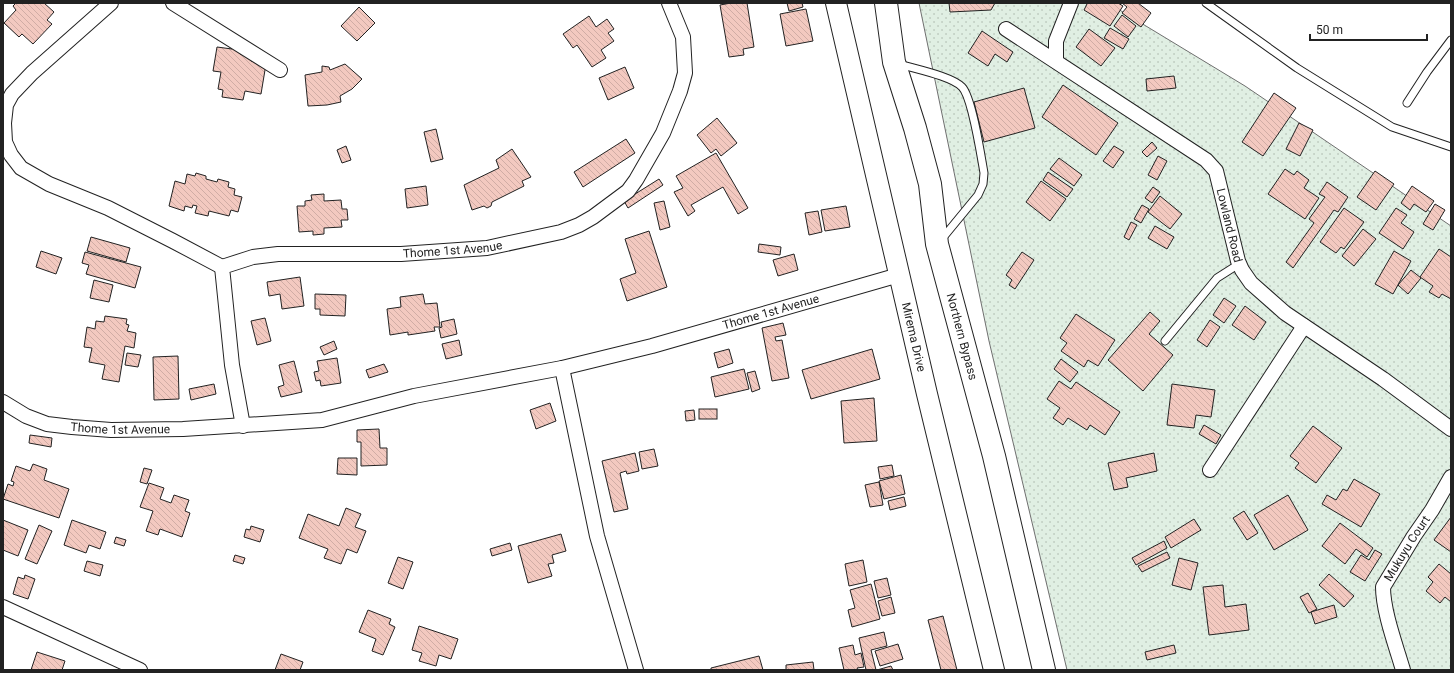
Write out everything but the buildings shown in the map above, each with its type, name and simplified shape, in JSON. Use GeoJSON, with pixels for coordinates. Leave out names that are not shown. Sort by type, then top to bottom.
{"type":"FeatureCollection","features":[{"type":"Feature","properties":{"kind":"main road","name":"Northern Bypass"},"geometry":{"type":"LineString","coordinates":[[886,3],[894,62],[916,128],[930,184],[937,244],[994,456],[1044,670]]}},
{"type":"Feature","properties":{"kind":"street"},"geometry":{"type":"LineString","coordinates":[[111,3],[32,73],[12,94],[6,104],[4,123],[6,142],[11,155],[21,168],[49,184],[108,208],[222,267],[232,365],[243,426]]}},
{"type":"Feature","properties":{"kind":"street"},"geometry":{"type":"LineString","coordinates":[[174,3],[280,70]]}},
{"type":"Feature","properties":{"kind":"street","name":"Thome 1st Avenue"},"geometry":{"type":"LineString","coordinates":[[222,267],[253,257],[278,254],[401,254],[487,248],[561,232],[579,226],[628,191],[663,133],[680,91],[685,73],[683,37],[669,3]]}},
{"type":"Feature","properties":{"kind":"street","name":"Mirema Drive"},"geometry":{"type":"LineString","coordinates":[[836,3],[899,275],[994,670]]}},
{"type":"Feature","properties":{"kind":"street"},"geometry":{"type":"LineString","coordinates":[[1056,61],[1056,41],[1071,3]]}},
{"type":"Feature","properties":{"kind":"street","name":"Lowland Road"},"geometry":{"type":"LineString","coordinates":[[1006,29],[1206,160],[1216,171],[1239,264],[1251,283],[1284,313],[1384,379],[1451,429]]}},
{"type":"Feature","properties":{"kind":"street","name":"Thome 1st Avenue"},"geometry":{"type":"LineString","coordinates":[[3,402],[26,416],[47,424],[111,430],[243,426],[322,420],[414,396],[562,368],[652,346],[899,275]]}},
{"type":"Feature","properties":{"kind":"street"},"geometry":{"type":"LineString","coordinates":[[1210,470],[1304,326]]}},
{"type":"Feature","properties":{"kind":"street"},"geometry":{"type":"LineString","coordinates":[[562,368],[597,536],[636,670]]}},
{"type":"Feature","properties":{"kind":"street","name":"Mukuyu Court"},"geometry":{"type":"LineString","coordinates":[[1403,670],[1383,594],[1383,587],[1451,478]]}},
{"type":"Feature","properties":{"kind":"street"},"geometry":{"type":"LineString","coordinates":[[3,607],[140,670]]}},
{"type":"Feature","properties":{"kind":"lane"},"geometry":{"type":"LineString","coordinates":[[1206,3],[1297,68],[1392,127],[1451,147]]}},
{"type":"Feature","properties":{"kind":"lane"},"geometry":{"type":"LineString","coordinates":[[1408,103],[1427,72],[1451,40]]}},
{"type":"Feature","properties":{"kind":"lane"},"geometry":{"type":"LineString","coordinates":[[894,62],[950,79],[962,88],[968,99],[984,173],[983,184],[978,195],[937,244]]}},
{"type":"Feature","properties":{"kind":"lane"},"geometry":{"type":"LineString","coordinates":[[1165,342],[1217,278],[1239,264]]}},
{"type":"Feature","properties":{"kind":"green space"},"geometry":{"type":"Polygon","coordinates":[[[919,3],[1108,3],[1245,86],[1451,226],[1451,670],[1067,670],[989,341],[919,3]]]}}]}
